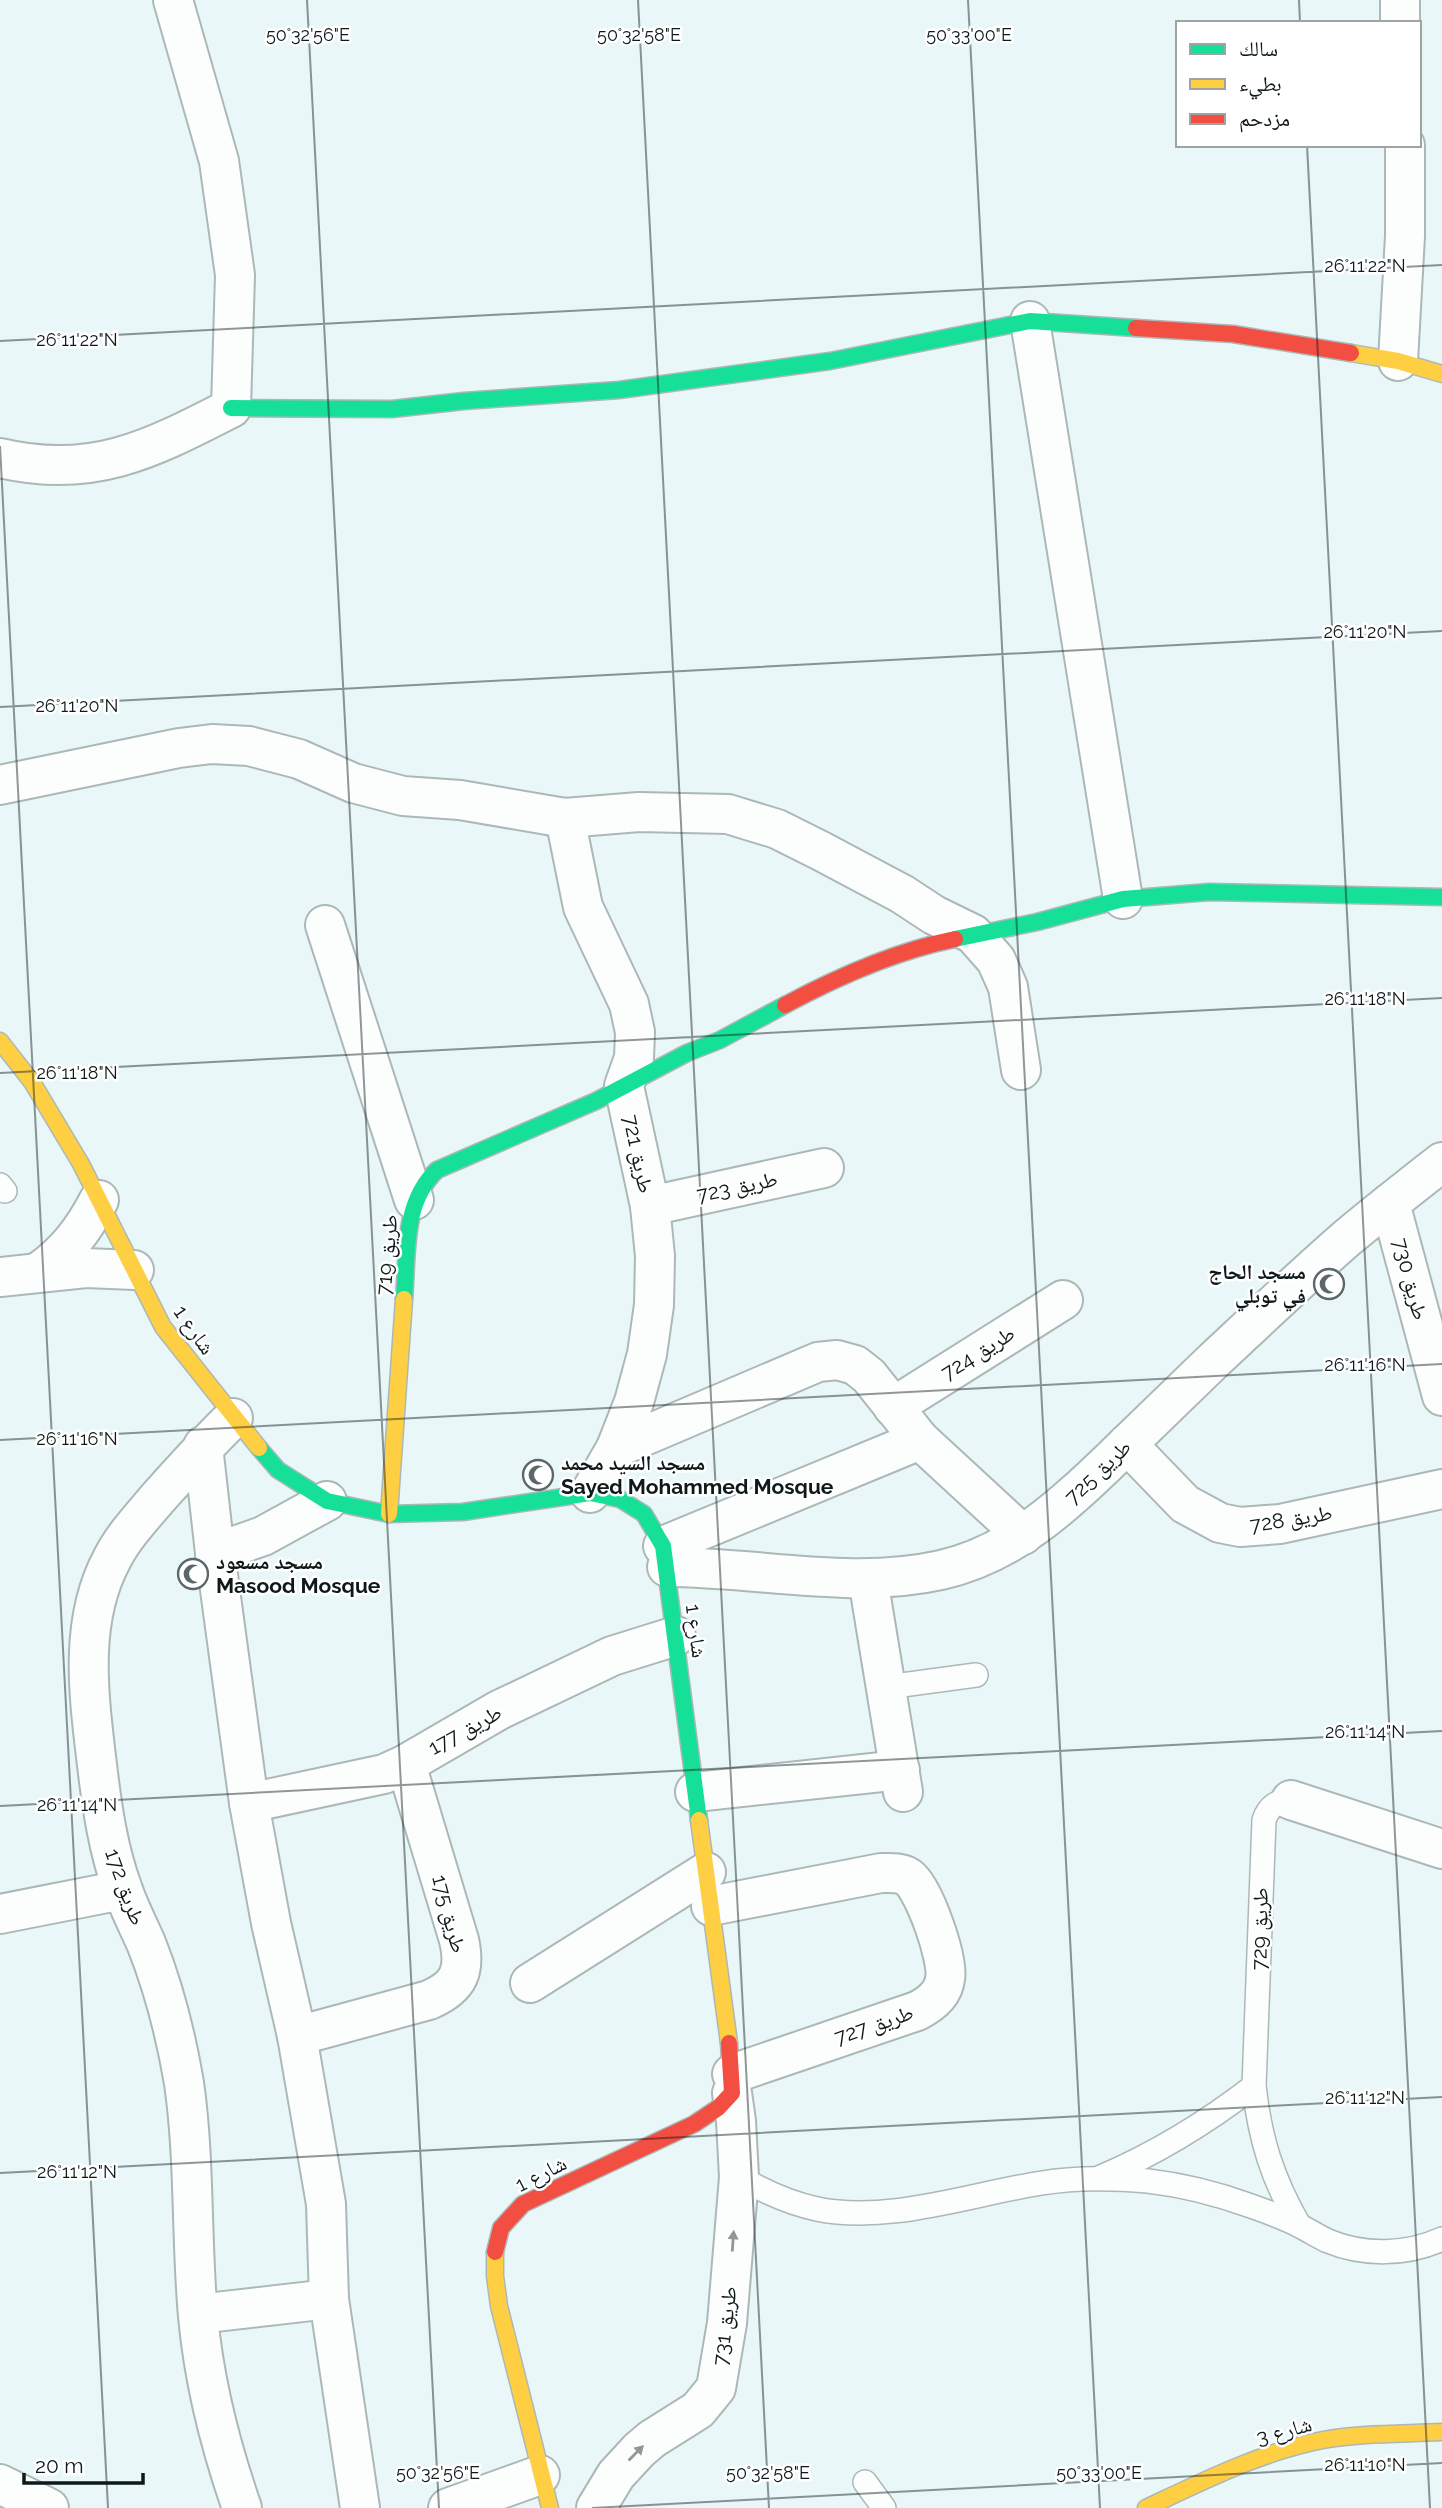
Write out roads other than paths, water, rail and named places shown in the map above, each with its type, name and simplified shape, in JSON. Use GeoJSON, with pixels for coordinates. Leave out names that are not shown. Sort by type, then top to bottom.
{"type":"FeatureCollection","features":[{"type":"Feature","properties":{"kind":"street"},"geometry":{"type":"LineString","coordinates":[[173,0],[219,161],[235,275],[231,408]]}},
{"type":"Feature","properties":{"kind":"street"},"geometry":{"type":"LineString","coordinates":[[1399,0],[1400,21]]}},
{"type":"Feature","properties":{"kind":"street"},"geometry":{"type":"LineString","coordinates":[[1398,361],[1405,236],[1405,147]]}},
{"type":"Feature","properties":{"kind":"street"},"geometry":{"type":"LineString","coordinates":[[1030,321],[1123,899]]}},
{"type":"Feature","properties":{"kind":"street"},"geometry":{"type":"LineString","coordinates":[[0,458],[31,465],[56,466],[105,461],[176,436],[231,408],[392,409],[619,390],[830,361],[1030,321],[1233,334],[1398,361],[1442,374]]}},
{"type":"Feature","properties":{"kind":"street"},"geometry":{"type":"LineString","coordinates":[[0,785],[179,748],[212,744],[249,746],[299,759],[353,783],[403,796],[460,800],[565,818],[639,812],[728,814],[777,829],[821,850],[902,894],[934,915],[973,934],[996,960],[1008,986],[1021,1070]]}},
{"type":"Feature","properties":{"kind":"street","name":"طريق 721"},"geometry":{"type":"LineString","coordinates":[[565,818],[583,906],[629,1004],[635,1032],[634,1058],[624,1086],[650,1206],[654,1256],[654,1305],[647,1354],[634,1402],[616,1448],[590,1493]]}},
{"type":"Feature","properties":{"kind":"street","name":"طريق 719"},"geometry":{"type":"LineString","coordinates":[[389,1514],[410,1220],[414,1200],[423,1183],[437,1170],[571,1113],[853,972],[928,945],[1038,922],[1123,899],[1209,892],[1442,897]]}},
{"type":"Feature","properties":{"kind":"street"},"geometry":{"type":"LineString","coordinates":[[326,925],[414,1200]]}},
{"type":"Feature","properties":{"kind":"street","name":"شارع 1"},"geometry":{"type":"LineString","coordinates":[[0,1041],[32,1082],[99,1200],[163,1327],[233,1418],[278,1470],[327,1501],[389,1514],[463,1512],[590,1493],[620,1499],[644,1514],[665,1557],[732,2083],[718,2108],[694,2124],[523,2204],[503,2222],[495,2247],[496,2278],[502,2314],[545,2491]]}},
{"type":"Feature","properties":{"kind":"street","name":"طريق 725"},"geometry":{"type":"LineString","coordinates":[[665,1557],[702,1567],[868,1579],[944,1570],[990,1553],[1023,1535],[1065,1505],[1328,1256],[1442,1162]]}},
{"type":"Feature","properties":{"kind":"street","name":"طريق 723"},"geometry":{"type":"LineString","coordinates":[[650,1206],[824,1168]]}},
{"type":"Feature","properties":{"kind":"street"},"geometry":{"type":"LineString","coordinates":[[40,1271],[57,1259],[74,1241],[99,1200]]}},
{"type":"Feature","properties":{"kind":"street","name":"طريق 730"},"geometry":{"type":"LineString","coordinates":[[1390,1203],[1440,1384]]}},
{"type":"Feature","properties":{"kind":"street"},"geometry":{"type":"LineString","coordinates":[[0,1277],[86,1268],[134,1270]]}},
{"type":"Feature","properties":{"kind":"street","name":"طريق 724"},"geometry":{"type":"LineString","coordinates":[[893,1407],[1063,1300]]}},
{"type":"Feature","properties":{"kind":"street"},"geometry":{"type":"LineString","coordinates":[[616,1448],[818,1362],[837,1360],[855,1364],[869,1376],[920,1440],[1023,1535]]}},
{"type":"Feature","properties":{"kind":"street","name":"طريق 172"},"geometry":{"type":"LineString","coordinates":[[233,1418],[203,1446],[136,1524],[111,1560],[97,1601],[89,1643],[88,1687],[108,1841],[122,1890],[155,1969],[180,2062],[189,2122],[198,2314],[204,2370],[215,2424],[242,2508]]}},
{"type":"Feature","properties":{"kind":"street"},"geometry":{"type":"LineString","coordinates":[[665,1557],[920,1440]]}},
{"type":"Feature","properties":{"kind":"street","name":"طريق 728"},"geometry":{"type":"LineString","coordinates":[[1127,1444],[1185,1504],[1220,1523],[1240,1527],[1280,1524],[1442,1489]]}},
{"type":"Feature","properties":{"kind":"street"},"geometry":{"type":"LineString","coordinates":[[203,1446],[249,1803],[271,1923],[297,2036],[326,2204],[329,2299],[360,2508]]}},
{"type":"Feature","properties":{"kind":"street"},"geometry":{"type":"LineString","coordinates":[[215,1553],[263,1536],[327,1501]]}},
{"type":"Feature","properties":{"kind":"street"},"geometry":{"type":"LineString","coordinates":[[695,1792],[902,1781],[868,1579]]}},
{"type":"Feature","properties":{"kind":"street","name":"طريق 177"},"geometry":{"type":"LineString","coordinates":[[249,1803],[384,1774],[522,1699],[612,1656],[676,1636]]}},
{"type":"Feature","properties":{"kind":"street","name":"طريق 175"},"geometry":{"type":"LineString","coordinates":[[297,2036],[429,2000],[444,1993],[455,1983],[462,1969],[459,1940],[406,1764]]}},
{"type":"Feature","properties":{"kind":"street","name":"طريق 729"},"geometry":{"type":"LineString","coordinates":[[1291,1800],[1442,1849]]}},
{"type":"Feature","properties":{"kind":"street","name":"طريق 727"},"geometry":{"type":"LineString","coordinates":[[708,1889],[895,1872],[907,1877],[917,1886],[946,1966],[940,1994],[930,2004],[732,2083]]}},
{"type":"Feature","properties":{"kind":"street"},"geometry":{"type":"LineString","coordinates":[[530,1983],[708,1889]]}},
{"type":"Feature","properties":{"kind":"street"},"geometry":{"type":"LineString","coordinates":[[0,1914],[122,1890]]}},
{"type":"Feature","properties":{"kind":"street","name":"طريق 731"},"geometry":{"type":"LineString","coordinates":[[597,2508],[616,2474],[639,2450],[698,2410],[716,2388],[727,2323],[738,2177],[732,2083]]}},
{"type":"Feature","properties":{"kind":"street"},"geometry":{"type":"LineString","coordinates":[[198,2314],[329,2299]]}},
{"type":"Feature","properties":{"kind":"street","name":"شارع 3"},"geometry":{"type":"LineString","coordinates":[[1146,2508],[1227,2469],[1310,2444],[1380,2434],[1442,2432]]}},
{"type":"Feature","properties":{"kind":"street"},"geometry":{"type":"LineString","coordinates":[[0,2484],[49,2508]]}},
{"type":"Feature","properties":{"kind":"street"},"geometry":{"type":"LineString","coordinates":[[448,2508],[545,2491]]}},
{"type":"Feature","properties":{"kind":"lane"},"geometry":{"type":"LineString","coordinates":[[887,1687],[976,1675]]}},
{"type":"Feature","properties":{"kind":"lane","name":"طريق 729"},"geometry":{"type":"LineString","coordinates":[[1291,1800],[1274,1804],[1267,1811],[1264,1820],[1254,2086],[1258,2122],[1267,2158],[1280,2192],[1299,2225]]}},
{"type":"Feature","properties":{"kind":"lane"},"geometry":{"type":"LineString","coordinates":[[1096,2179],[1139,2161],[1179,2139],[1254,2086]]}},
{"type":"Feature","properties":{"kind":"lane"},"geometry":{"type":"LineString","coordinates":[[738,2177],[790,2202],[846,2213],[903,2209],[1044,2182],[1096,2179],[1149,2181],[1200,2190],[1250,2205],[1299,2225],[1328,2241],[1360,2250],[1394,2252],[1427,2246],[1442,2239]]}},
{"type":"Feature","properties":{"kind":"lane"},"geometry":{"type":"LineString","coordinates":[[865,2482],[884,2508]]}},
{"type":"Feature","properties":{"kind":"place","name":"مسجد الحاج في توبلي"},"geometry":{"type":"Point","coordinates":[1329,1284]}},
{"type":"Feature","properties":{"kind":"place","name":"مسجد السيد محمد Sayed Mohammed Mosque"},"geometry":{"type":"Point","coordinates":[538,1475]}},
{"type":"Feature","properties":{"kind":"place","name":"مسجد مسعود Masood Mosque"},"geometry":{"type":"Point","coordinates":[193,1574]}}]}
